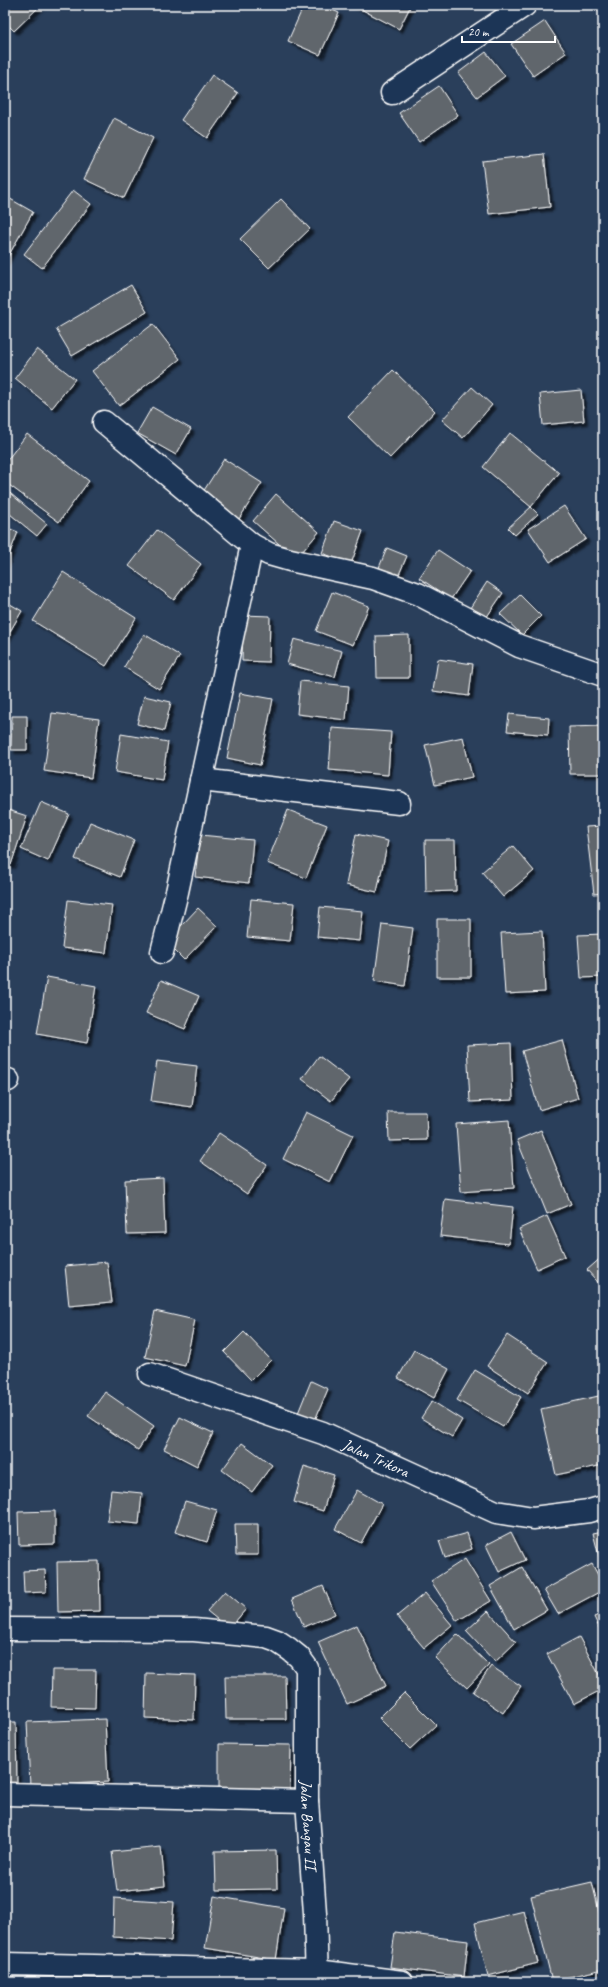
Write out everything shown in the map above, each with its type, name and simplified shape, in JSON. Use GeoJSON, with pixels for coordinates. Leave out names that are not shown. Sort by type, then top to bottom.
{"type":"FeatureCollection","features":[{"type":"Feature","properties":{"kind":"street"},"geometry":{"type":"LineString","coordinates":[[392,93],[526,5]]}},
{"type":"Feature","properties":{"kind":"street"},"geometry":{"type":"LineString","coordinates":[[104,422],[252,545],[269,554],[373,578],[418,594],[519,646],[603,675]]}},
{"type":"Feature","properties":{"kind":"street"},"geometry":{"type":"LineString","coordinates":[[162,952],[177,892],[252,545]]}},
{"type":"Feature","properties":{"kind":"street"},"geometry":{"type":"LineString","coordinates":[[201,780],[399,803]]}},
{"type":"Feature","properties":{"kind":"street","name":"Jalan Trikora"},"geometry":{"type":"LineString","coordinates":[[150,1374],[323,1433],[496,1512],[533,1518],[589,1511],[603,1507]]}},
{"type":"Feature","properties":{"kind":"street","name":"Jalan Bangau II"},"geometry":{"type":"LineString","coordinates":[[5,1629],[194,1630],[266,1637],[277,1641],[294,1653],[307,1668],[307,1801],[315,1913],[317,1976]]}},
{"type":"Feature","properties":{"kind":"street"},"geometry":{"type":"LineString","coordinates":[[5,1794],[307,1801]]}},
{"type":"Feature","properties":{"kind":"street"},"geometry":{"type":"LineString","coordinates":[[5,1964],[317,1976],[402,1982]]}},
{"type":"Feature","properties":{"kind":"building"},"geometry":{"type":"Polygon","coordinates":[[[5,5],[41,5],[14,31],[5,22],[5,5]]]}},
{"type":"Feature","properties":{"kind":"building"},"geometry":{"type":"Polygon","coordinates":[[[304,5],[322,5],[339,13],[320,55],[288,41],[304,5]]]}},
{"type":"Feature","properties":{"kind":"building"},"geometry":{"type":"Polygon","coordinates":[[[353,5],[411,5],[399,29],[353,5]]]}},
{"type":"Feature","properties":{"kind":"building"},"geometry":{"type":"Polygon","coordinates":[[[545,21],[566,53],[533,76],[511,44],[545,21]]]}},
{"type":"Feature","properties":{"kind":"building"},"geometry":{"type":"Polygon","coordinates":[[[486,52],[505,76],[477,97],[458,73],[486,52]]]}},
{"type":"Feature","properties":{"kind":"building"},"geometry":{"type":"Polygon","coordinates":[[[212,75],[238,93],[207,138],[181,120],[212,75]]]}},
{"type":"Feature","properties":{"kind":"building"},"geometry":{"type":"Polygon","coordinates":[[[439,86],[458,115],[419,142],[399,113],[439,86]]]}},
{"type":"Feature","properties":{"kind":"building"},"geometry":{"type":"Polygon","coordinates":[[[114,118],[153,138],[124,198],[84,179],[114,118]]]}},
{"type":"Feature","properties":{"kind":"building"},"geometry":{"type":"Polygon","coordinates":[[[544,154],[550,207],[489,214],[482,161],[544,154]]]}},
{"type":"Feature","properties":{"kind":"building"},"geometry":{"type":"Polygon","coordinates":[[[73,190],[91,204],[42,268],[24,254],[73,190]]]}},
{"type":"Feature","properties":{"kind":"building"},"geometry":{"type":"Polygon","coordinates":[[[5,196],[33,212],[5,262],[5,196]]]}},
{"type":"Feature","properties":{"kind":"building"},"geometry":{"type":"Polygon","coordinates":[[[281,199],[310,229],[269,268],[240,239],[281,199]]]}},
{"type":"Feature","properties":{"kind":"building"},"geometry":{"type":"Polygon","coordinates":[[[131,285],[147,312],[72,356],[56,329],[131,285]]]}},
{"type":"Feature","properties":{"kind":"building"},"geometry":{"type":"Polygon","coordinates":[[[153,324],[180,359],[119,406],[92,371],[153,324]]]}},
{"type":"Feature","properties":{"kind":"building"},"geometry":{"type":"Polygon","coordinates":[[[37,349],[75,379],[52,408],[15,378],[37,349]]]}},
{"type":"Feature","properties":{"kind":"building"},"geometry":{"type":"Polygon","coordinates":[[[393,370],[435,411],[390,458],[348,417],[393,370]]]}},
{"type":"Feature","properties":{"kind":"building"},"geometry":{"type":"Polygon","coordinates":[[[472,387],[492,405],[463,438],[442,420],[472,387]]]}},
{"type":"Feature","properties":{"kind":"building"},"geometry":{"type":"Polygon","coordinates":[[[581,390],[584,421],[543,425],[540,394],[581,390]]]}},
{"type":"Feature","properties":{"kind":"building"},"geometry":{"type":"Polygon","coordinates":[[[152,407],[191,429],[176,455],[137,433],[152,407]]]}},
{"type":"Feature","properties":{"kind":"building"},"geometry":{"type":"Polygon","coordinates":[[[510,433],[559,473],[531,507],[483,467],[510,433]]]}},
{"type":"Feature","properties":{"kind":"building"},"geometry":{"type":"Polygon","coordinates":[[[27,434],[89,481],[59,522],[5,482],[5,463],[27,434]]]}},
{"type":"Feature","properties":{"kind":"building"},"geometry":{"type":"Polygon","coordinates":[[[224,459],[262,483],[239,519],[201,495],[224,459]]]}},
{"type":"Feature","properties":{"kind":"building"},"geometry":{"type":"Polygon","coordinates":[[[5,489],[47,524],[37,536],[5,510],[5,489]]]}},
{"type":"Feature","properties":{"kind":"building"},"geometry":{"type":"Polygon","coordinates":[[[276,494],[319,532],[296,559],[253,521],[276,494]]]}},
{"type":"Feature","properties":{"kind":"building"},"geometry":{"type":"Polygon","coordinates":[[[564,506],[586,539],[550,562],[528,529],[564,506]]]}},
{"type":"Feature","properties":{"kind":"building"},"geometry":{"type":"Polygon","coordinates":[[[531,507],[538,514],[515,535],[508,528],[531,507]]]}},
{"type":"Feature","properties":{"kind":"building"},"geometry":{"type":"Polygon","coordinates":[[[334,521],[363,531],[351,564],[322,553],[334,521]]]}},
{"type":"Feature","properties":{"kind":"building"},"geometry":{"type":"Polygon","coordinates":[[[5,527],[18,532],[5,565],[5,527]]]}},
{"type":"Feature","properties":{"kind":"building"},"geometry":{"type":"Polygon","coordinates":[[[157,530],[201,564],[174,600],[129,566],[157,530]]]}},
{"type":"Feature","properties":{"kind":"building"},"geometry":{"type":"Polygon","coordinates":[[[387,548],[407,556],[397,579],[378,570],[387,548]]]}},
{"type":"Feature","properties":{"kind":"building"},"geometry":{"type":"Polygon","coordinates":[[[438,550],[470,571],[451,599],[419,578],[438,550]]]}},
{"type":"Feature","properties":{"kind":"building"},"geometry":{"type":"Polygon","coordinates":[[[63,572],[136,618],[106,666],[33,621],[63,572]]]}},
{"type":"Feature","properties":{"kind":"building"},"geometry":{"type":"Polygon","coordinates":[[[487,582],[503,593],[484,621],[468,611],[487,582]]]}},
{"type":"Feature","properties":{"kind":"building"},"geometry":{"type":"Polygon","coordinates":[[[332,592],[369,606],[353,645],[316,631],[332,592]]]}},
{"type":"Feature","properties":{"kind":"building"},"geometry":{"type":"Polygon","coordinates":[[[520,595],[541,616],[522,635],[500,614],[520,595]]]}},
{"type":"Feature","properties":{"kind":"building"},"geometry":{"type":"Polygon","coordinates":[[[5,601],[22,611],[5,640],[5,601]]]}},
{"type":"Feature","properties":{"kind":"building"},"geometry":{"type":"Polygon","coordinates":[[[243,615],[270,616],[269,662],[242,661],[243,615]]]}},
{"type":"Feature","properties":{"kind":"building"},"geometry":{"type":"Polygon","coordinates":[[[144,634],[180,656],[159,689],[124,667],[144,634]]]}},
{"type":"Feature","properties":{"kind":"building"},"geometry":{"type":"Polygon","coordinates":[[[409,635],[409,678],[377,678],[376,636],[409,635]]]}},
{"type":"Feature","properties":{"kind":"building"},"geometry":{"type":"Polygon","coordinates":[[[294,639],[342,651],[335,677],[287,664],[294,639]]]}},
{"type":"Feature","properties":{"kind":"building"},"geometry":{"type":"Polygon","coordinates":[[[438,659],[473,664],[469,696],[433,691],[438,659]]]}},
{"type":"Feature","properties":{"kind":"building"},"geometry":{"type":"Polygon","coordinates":[[[300,681],[349,686],[346,720],[297,714],[300,681]]]}},
{"type":"Feature","properties":{"kind":"building"},"geometry":{"type":"Polygon","coordinates":[[[240,693],[273,699],[260,765],[227,758],[240,693]]]}},
{"type":"Feature","properties":{"kind":"building"},"geometry":{"type":"Polygon","coordinates":[[[144,696],[171,702],[164,731],[137,724],[144,696]]]}},
{"type":"Feature","properties":{"kind":"building"},"geometry":{"type":"Polygon","coordinates":[[[52,713],[99,719],[91,778],[44,771],[52,713]]]}},
{"type":"Feature","properties":{"kind":"building"},"geometry":{"type":"Polygon","coordinates":[[[509,714],[549,718],[548,735],[507,731],[509,714]]]}},
{"type":"Feature","properties":{"kind":"building"},"geometry":{"type":"Polygon","coordinates":[[[12,716],[27,716],[27,750],[11,750],[12,716]]]}},
{"type":"Feature","properties":{"kind":"building"},"geometry":{"type":"Polygon","coordinates":[[[603,726],[603,774],[570,774],[569,727],[603,726]]]}},
{"type":"Feature","properties":{"kind":"building"},"geometry":{"type":"Polygon","coordinates":[[[332,728],[391,732],[388,775],[329,770],[332,728]]]}},
{"type":"Feature","properties":{"kind":"building"},"geometry":{"type":"Polygon","coordinates":[[[121,734],[168,742],[162,780],[115,772],[121,734]]]}},
{"type":"Feature","properties":{"kind":"building"},"geometry":{"type":"Polygon","coordinates":[[[463,737],[472,777],[435,785],[425,745],[463,737]]]}},
{"type":"Feature","properties":{"kind":"building"},"geometry":{"type":"Polygon","coordinates":[[[41,802],[69,814],[48,861],[21,849],[41,802]]]}},
{"type":"Feature","properties":{"kind":"building"},"geometry":{"type":"Polygon","coordinates":[[[5,809],[27,816],[11,865],[5,863],[5,809]]]}},
{"type":"Feature","properties":{"kind":"building"},"geometry":{"type":"Polygon","coordinates":[[[288,810],[327,825],[306,878],[267,863],[288,810]]]}},
{"type":"Feature","properties":{"kind":"building"},"geometry":{"type":"Polygon","coordinates":[[[90,822],[134,840],[120,877],[75,859],[90,822]]]}},
{"type":"Feature","properties":{"kind":"building"},"geometry":{"type":"Polygon","coordinates":[[[603,826],[603,893],[594,894],[586,827],[603,826]]]}},
{"type":"Feature","properties":{"kind":"building"},"geometry":{"type":"Polygon","coordinates":[[[356,834],[388,841],[377,892],[346,885],[356,834]]]}},
{"type":"Feature","properties":{"kind":"building"},"geometry":{"type":"Polygon","coordinates":[[[200,835],[253,840],[249,883],[195,877],[200,835]]]}},
{"type":"Feature","properties":{"kind":"building"},"geometry":{"type":"Polygon","coordinates":[[[425,840],[455,840],[456,891],[426,892],[425,840]]]}},
{"type":"Feature","properties":{"kind":"building"},"geometry":{"type":"Polygon","coordinates":[[[513,846],[534,871],[503,897],[482,872],[513,846]]]}},
{"type":"Feature","properties":{"kind":"building"},"geometry":{"type":"Polygon","coordinates":[[[251,899],[294,903],[290,941],[247,937],[251,899]]]}},
{"type":"Feature","properties":{"kind":"building"},"geometry":{"type":"Polygon","coordinates":[[[68,900],[112,905],[106,953],[62,948],[68,900]]]}},
{"type":"Feature","properties":{"kind":"building"},"geometry":{"type":"Polygon","coordinates":[[[320,907],[363,911],[360,941],[317,937],[320,907]]]}},
{"type":"Feature","properties":{"kind":"building"},"geometry":{"type":"Polygon","coordinates":[[[198,908],[217,926],[184,960],[166,942],[198,908]]]}},
{"type":"Feature","properties":{"kind":"building"},"geometry":{"type":"Polygon","coordinates":[[[437,919],[471,919],[471,977],[437,977],[437,919]]]}},
{"type":"Feature","properties":{"kind":"building"},"geometry":{"type":"Polygon","coordinates":[[[382,924],[413,928],[405,986],[374,981],[382,924]]]}},
{"type":"Feature","properties":{"kind":"building"},"geometry":{"type":"Polygon","coordinates":[[[542,931],[545,992],[505,994],[501,933],[542,931]]]}},
{"type":"Feature","properties":{"kind":"building"},"geometry":{"type":"Polygon","coordinates":[[[603,934],[603,977],[581,978],[578,935],[603,934]]]}},
{"type":"Feature","properties":{"kind":"building"},"geometry":{"type":"Polygon","coordinates":[[[47,977],[96,986],[87,1043],[37,1034],[47,977]]]}},
{"type":"Feature","properties":{"kind":"building"},"geometry":{"type":"Polygon","coordinates":[[[161,980],[199,996],[185,1029],[146,1013],[161,980]]]}},
{"type":"Feature","properties":{"kind":"building"},"geometry":{"type":"Polygon","coordinates":[[[562,1040],[578,1098],[539,1110],[522,1051],[562,1040]]]}},
{"type":"Feature","properties":{"kind":"building"},"geometry":{"type":"Polygon","coordinates":[[[511,1043],[513,1100],[470,1102],[467,1045],[511,1043]]]}},
{"type":"Feature","properties":{"kind":"building"},"geometry":{"type":"Polygon","coordinates":[[[319,1056],[349,1079],[331,1101],[302,1079],[319,1056]]]}},
{"type":"Feature","properties":{"kind":"building"},"geometry":{"type":"Polygon","coordinates":[[[157,1061],[197,1066],[192,1107],[151,1101],[157,1061]]]}},
{"type":"Feature","properties":{"kind":"building"},"geometry":{"type":"Polygon","coordinates":[[[306,1112],[353,1135],[330,1182],[283,1159],[306,1112]]]}},
{"type":"Feature","properties":{"kind":"building"},"geometry":{"type":"Polygon","coordinates":[[[388,1112],[426,1112],[427,1140],[389,1141],[388,1112]]]}},
{"type":"Feature","properties":{"kind":"building"},"geometry":{"type":"Polygon","coordinates":[[[509,1120],[514,1188],[461,1192],[456,1124],[509,1120]]]}},
{"type":"Feature","properties":{"kind":"building"},"geometry":{"type":"Polygon","coordinates":[[[541,1130],[571,1204],[547,1214],[517,1140],[541,1130]]]}},
{"type":"Feature","properties":{"kind":"building"},"geometry":{"type":"Polygon","coordinates":[[[219,1133],[267,1165],[247,1194],[200,1161],[219,1133]]]}},
{"type":"Feature","properties":{"kind":"building"},"geometry":{"type":"Polygon","coordinates":[[[163,1178],[165,1233],[127,1234],[125,1180],[163,1178]]]}},
{"type":"Feature","properties":{"kind":"building"},"geometry":{"type":"Polygon","coordinates":[[[445,1199],[513,1207],[509,1244],[440,1236],[445,1199]]]}},
{"type":"Feature","properties":{"kind":"building"},"geometry":{"type":"Polygon","coordinates":[[[547,1216],[565,1256],[537,1269],[519,1229],[547,1216]]]}},
{"type":"Feature","properties":{"kind":"building"},"geometry":{"type":"Polygon","coordinates":[[[603,1256],[603,1288],[587,1270],[603,1256]]]}},
{"type":"Feature","properties":{"kind":"building"},"geometry":{"type":"Polygon","coordinates":[[[107,1262],[112,1302],[69,1306],[65,1266],[107,1262]]]}},
{"type":"Feature","properties":{"kind":"building"},"geometry":{"type":"Polygon","coordinates":[[[155,1311],[195,1320],[185,1366],[145,1357],[155,1311]]]}},
{"type":"Feature","properties":{"kind":"building"},"geometry":{"type":"Polygon","coordinates":[[[244,1332],[271,1360],[251,1380],[224,1352],[244,1332]]]}},
{"type":"Feature","properties":{"kind":"building"},"geometry":{"type":"Polygon","coordinates":[[[507,1335],[548,1362],[528,1393],[487,1366],[507,1335]]]}},
{"type":"Feature","properties":{"kind":"building"},"geometry":{"type":"Polygon","coordinates":[[[414,1350],[449,1369],[434,1398],[398,1378],[414,1350]]]}},
{"type":"Feature","properties":{"kind":"building"},"geometry":{"type":"Polygon","coordinates":[[[475,1370],[521,1397],[503,1427],[457,1400],[475,1370]]]}},
{"type":"Feature","properties":{"kind":"building"},"geometry":{"type":"Polygon","coordinates":[[[311,1381],[328,1389],[315,1420],[298,1413],[311,1381]]]}},
{"type":"Feature","properties":{"kind":"building"},"geometry":{"type":"Polygon","coordinates":[[[105,1392],[154,1426],[138,1450],[88,1416],[105,1392]]]}},
{"type":"Feature","properties":{"kind":"building"},"geometry":{"type":"Polygon","coordinates":[[[603,1395],[603,1465],[556,1475],[541,1409],[603,1395]]]}},
{"type":"Feature","properties":{"kind":"building"},"geometry":{"type":"Polygon","coordinates":[[[432,1401],[462,1420],[452,1437],[421,1418],[432,1401]]]}},
{"type":"Feature","properties":{"kind":"building"},"geometry":{"type":"Polygon","coordinates":[[[180,1417],[213,1433],[197,1466],[164,1449],[180,1417]]]}},
{"type":"Feature","properties":{"kind":"building"},"geometry":{"type":"Polygon","coordinates":[[[242,1443],[272,1465],[252,1492],[222,1470],[242,1443]]]}},
{"type":"Feature","properties":{"kind":"building"},"geometry":{"type":"Polygon","coordinates":[[[304,1466],[334,1475],[323,1511],[294,1502],[304,1466]]]}},
{"type":"Feature","properties":{"kind":"building"},"geometry":{"type":"Polygon","coordinates":[[[111,1490],[142,1493],[139,1524],[107,1521],[111,1490]]]}},
{"type":"Feature","properties":{"kind":"building"},"geometry":{"type":"Polygon","coordinates":[[[357,1490],[382,1504],[361,1543],[335,1529],[357,1490]]]}},
{"type":"Feature","properties":{"kind":"building"},"geometry":{"type":"Polygon","coordinates":[[[185,1501],[217,1510],[207,1542],[175,1532],[185,1501]]]}},
{"type":"Feature","properties":{"kind":"building"},"geometry":{"type":"Polygon","coordinates":[[[55,1511],[55,1544],[19,1545],[18,1512],[55,1511]]]}},
{"type":"Feature","properties":{"kind":"building"},"geometry":{"type":"Polygon","coordinates":[[[235,1524],[258,1524],[258,1555],[236,1555],[235,1524]]]}},
{"type":"Feature","properties":{"kind":"building"},"geometry":{"type":"Polygon","coordinates":[[[603,1531],[603,1560],[600,1560],[593,1533],[603,1531]]]}},
{"type":"Feature","properties":{"kind":"building"},"geometry":{"type":"Polygon","coordinates":[[[511,1532],[525,1560],[499,1572],[486,1545],[511,1532]]]}},
{"type":"Feature","properties":{"kind":"building"},"geometry":{"type":"Polygon","coordinates":[[[467,1533],[472,1549],[445,1558],[439,1541],[467,1533]]]}},
{"type":"Feature","properties":{"kind":"building"},"geometry":{"type":"Polygon","coordinates":[[[465,1559],[491,1601],[457,1621],[431,1581],[465,1559]]]}},
{"type":"Feature","properties":{"kind":"building"},"geometry":{"type":"Polygon","coordinates":[[[99,1561],[100,1611],[58,1612],[57,1562],[99,1561]]]}},
{"type":"Feature","properties":{"kind":"building"},"geometry":{"type":"Polygon","coordinates":[[[592,1564],[603,1584],[603,1590],[558,1614],[544,1590],[592,1564]]]}},
{"type":"Feature","properties":{"kind":"building"},"geometry":{"type":"Polygon","coordinates":[[[522,1567],[547,1610],[514,1629],[490,1586],[522,1567]]]}},
{"type":"Feature","properties":{"kind":"building"},"geometry":{"type":"Polygon","coordinates":[[[45,1570],[46,1592],[24,1593],[23,1571],[45,1570]]]}},
{"type":"Feature","properties":{"kind":"building"},"geometry":{"type":"Polygon","coordinates":[[[323,1586],[335,1614],[304,1627],[292,1599],[323,1586]]]}},
{"type":"Feature","properties":{"kind":"building"},"geometry":{"type":"Polygon","coordinates":[[[225,1591],[246,1609],[229,1629],[207,1611],[225,1591]]]}},
{"type":"Feature","properties":{"kind":"building"},"geometry":{"type":"Polygon","coordinates":[[[425,1593],[452,1625],[424,1648],[397,1616],[425,1593]]]}},
{"type":"Feature","properties":{"kind":"building"},"geometry":{"type":"Polygon","coordinates":[[[488,1611],[516,1642],[495,1662],[466,1631],[488,1611]]]}},
{"type":"Feature","properties":{"kind":"building"},"geometry":{"type":"Polygon","coordinates":[[[603,1613],[603,1636],[594,1617],[603,1613]]]}},
{"type":"Feature","properties":{"kind":"building"},"geometry":{"type":"Polygon","coordinates":[[[357,1625],[386,1686],[347,1704],[318,1642],[357,1625]]]}},
{"type":"Feature","properties":{"kind":"building"},"geometry":{"type":"Polygon","coordinates":[[[457,1634],[489,1665],[467,1688],[435,1658],[457,1634]]]}},
{"type":"Feature","properties":{"kind":"building"},"geometry":{"type":"Polygon","coordinates":[[[579,1637],[603,1682],[603,1689],[574,1704],[547,1654],[579,1637]]]}},
{"type":"Feature","properties":{"kind":"building"},"geometry":{"type":"Polygon","coordinates":[[[5,1656],[6,1656],[5,1697],[5,1656]]]}},
{"type":"Feature","properties":{"kind":"building"},"geometry":{"type":"Polygon","coordinates":[[[491,1666],[521,1686],[503,1713],[473,1692],[491,1666]]]}},
{"type":"Feature","properties":{"kind":"building"},"geometry":{"type":"Polygon","coordinates":[[[52,1670],[96,1670],[95,1708],[51,1707],[52,1670]]]}},
{"type":"Feature","properties":{"kind":"building"},"geometry":{"type":"Polygon","coordinates":[[[146,1673],[195,1675],[194,1720],[145,1718],[146,1673]]]}},
{"type":"Feature","properties":{"kind":"building"},"geometry":{"type":"Polygon","coordinates":[[[225,1676],[285,1676],[286,1719],[226,1719],[225,1676]]]}},
{"type":"Feature","properties":{"kind":"building"},"geometry":{"type":"Polygon","coordinates":[[[404,1693],[436,1725],[410,1749],[379,1718],[404,1693]]]}},
{"type":"Feature","properties":{"kind":"building"},"geometry":{"type":"Polygon","coordinates":[[[105,1719],[108,1782],[30,1786],[27,1722],[105,1719]]]}},
{"type":"Feature","properties":{"kind":"building"},"geometry":{"type":"Polygon","coordinates":[[[5,1722],[16,1722],[17,1787],[5,1787],[5,1722]]]}},
{"type":"Feature","properties":{"kind":"building"},"geometry":{"type":"Polygon","coordinates":[[[219,1744],[291,1745],[290,1795],[219,1794],[219,1744]]]}},
{"type":"Feature","properties":{"kind":"building"},"geometry":{"type":"Polygon","coordinates":[[[161,1847],[165,1886],[117,1891],[112,1852],[161,1847]]]}},
{"type":"Feature","properties":{"kind":"building"},"geometry":{"type":"Polygon","coordinates":[[[276,1850],[277,1889],[216,1890],[215,1851],[276,1850]]]}},
{"type":"Feature","properties":{"kind":"building"},"geometry":{"type":"Polygon","coordinates":[[[592,1882],[603,1928],[603,1969],[552,1981],[531,1896],[592,1882]]]}},
{"type":"Feature","properties":{"kind":"building"},"geometry":{"type":"Polygon","coordinates":[[[214,1896],[284,1908],[276,1960],[205,1948],[214,1896]]]}},
{"type":"Feature","properties":{"kind":"building"},"geometry":{"type":"Polygon","coordinates":[[[114,1898],[174,1902],[171,1941],[113,1937],[114,1898]]]}},
{"type":"Feature","properties":{"kind":"building"},"geometry":{"type":"Polygon","coordinates":[[[524,1911],[538,1963],[488,1976],[475,1923],[524,1911]]]}},
{"type":"Feature","properties":{"kind":"building"},"geometry":{"type":"Polygon","coordinates":[[[395,1932],[468,1941],[464,1977],[390,1967],[395,1932]]]}}]}
